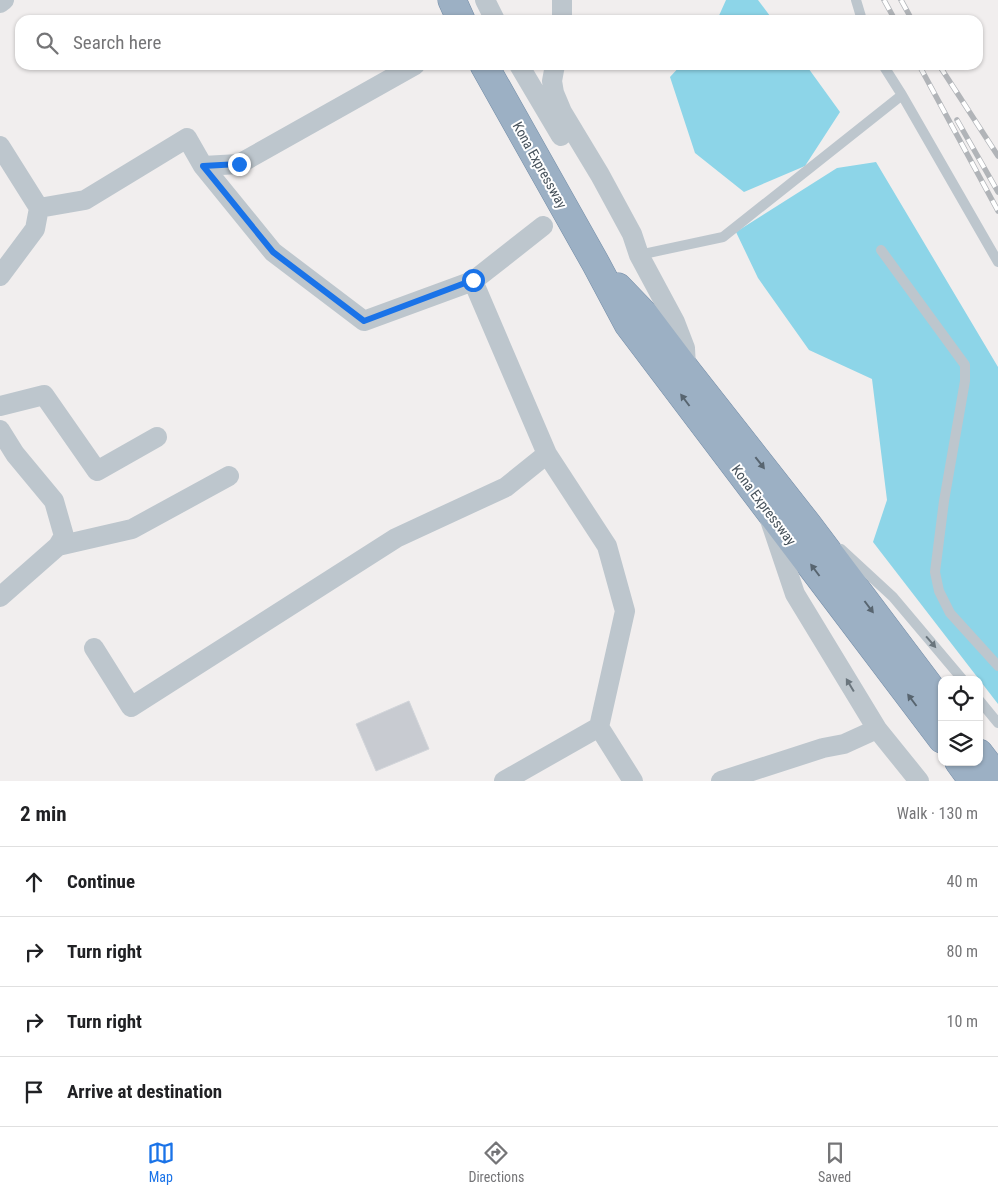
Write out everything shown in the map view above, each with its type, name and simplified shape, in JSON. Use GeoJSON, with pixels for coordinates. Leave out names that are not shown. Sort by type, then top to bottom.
{"type":"FeatureCollection","features":[{"type":"Feature","properties":{"kind":"highway"},"geometry":{"type":"LineString","coordinates":[[452,0],[459,15]]}},
{"type":"Feature","properties":{"kind":"highway","name":"Kona Expressway"},"geometry":{"type":"LineString","coordinates":[[487,70],[628,324],[938,734]]}},
{"type":"Feature","properties":{"kind":"highway","name":"Kona Expressway"},"geometry":{"type":"LineString","coordinates":[[596,264],[644,314],[686,371],[808,525],[938,699]]}},
{"type":"Feature","properties":{"kind":"highway"},"geometry":{"type":"LineString","coordinates":[[983,758],[998,778]]}},
{"type":"Feature","properties":{"kind":"highway"},"geometry":{"type":"LineString","coordinates":[[962,766],[973,781]]}},
{"type":"Feature","properties":{"kind":"street"},"geometry":{"type":"LineString","coordinates":[[0,3],[4,0]]}},
{"type":"Feature","properties":{"kind":"street"},"geometry":{"type":"LineString","coordinates":[[485,0],[492,15]]}},
{"type":"Feature","properties":{"kind":"street"},"geometry":{"type":"LineString","coordinates":[[562,0],[562,15]]}},
{"type":"Feature","properties":{"kind":"street"},"geometry":{"type":"LineString","coordinates":[[203,166],[239,164],[406,70]]}},
{"type":"Feature","properties":{"kind":"street"},"geometry":{"type":"LineString","coordinates":[[523,70],[585,176],[639,255],[675,322],[685,348],[686,371]]}},
{"type":"Feature","properties":{"kind":"street"},"geometry":{"type":"LineString","coordinates":[[554,70],[553,87],[562,112],[600,175],[632,234],[639,255]]}},
{"type":"Feature","properties":{"kind":"street"},"geometry":{"type":"LineString","coordinates":[[39,208],[84,200],[187,138],[203,166],[273,252],[364,321],[473,280],[543,226]]}},
{"type":"Feature","properties":{"kind":"street"},"geometry":{"type":"LineString","coordinates":[[0,146],[39,208],[35,229],[0,276]]}},
{"type":"Feature","properties":{"kind":"street"},"geometry":{"type":"LineString","coordinates":[[473,280],[547,454],[607,546],[625,611],[599,727],[633,781]]}},
{"type":"Feature","properties":{"kind":"street"},"geometry":{"type":"LineString","coordinates":[[0,406],[44,395],[97,471],[157,436]]}},
{"type":"Feature","properties":{"kind":"street"},"geometry":{"type":"LineString","coordinates":[[0,430],[15,454],[54,501],[64,536],[58,546],[0,598]]}},
{"type":"Feature","properties":{"kind":"street"},"geometry":{"type":"LineString","coordinates":[[94,648],[131,708],[396,538],[506,487],[547,454]]}},
{"type":"Feature","properties":{"kind":"street"},"geometry":{"type":"LineString","coordinates":[[58,546],[132,529],[229,476]]}},
{"type":"Feature","properties":{"kind":"street"},"geometry":{"type":"LineString","coordinates":[[764,503],[795,594],[877,728],[919,781]]}},
{"type":"Feature","properties":{"kind":"street"},"geometry":{"type":"LineString","coordinates":[[504,781],[599,727]]}},
{"type":"Feature","properties":{"kind":"street"},"geometry":{"type":"LineString","coordinates":[[721,781],[823,748],[844,744],[877,728]]}},
{"type":"Feature","properties":{"kind":"lane"},"geometry":{"type":"LineString","coordinates":[[856,0],[860,15]]}},
{"type":"Feature","properties":{"kind":"lane"},"geometry":{"type":"LineString","coordinates":[[886,70],[998,262]]}},
{"type":"Feature","properties":{"kind":"lane"},"geometry":{"type":"LineString","coordinates":[[639,255],[723,237],[902,95]]}},
{"type":"Feature","properties":{"kind":"lane"},"geometry":{"type":"LineString","coordinates":[[881,250],[965,365],[965,381],[944,501],[935,572],[939,591],[950,613],[998,666]]}},
{"type":"Feature","properties":{"kind":"lane"},"geometry":{"type":"LineString","coordinates":[[808,525],[841,550],[893,597],[960,676]]}},
{"type":"Feature","properties":{"kind":"lane"},"geometry":{"type":"LineString","coordinates":[[983,705],[998,723]]}},
{"type":"Feature","properties":{"kind":"water"},"geometry":{"type":"Polygon","coordinates":[[[726,0],[758,0],[769,15],[719,15],[726,0]]]}},
{"type":"Feature","properties":{"kind":"water"},"geometry":{"type":"Polygon","coordinates":[[[676,70],[810,70],[840,112],[805,166],[744,192],[695,153],[670,77],[676,70]]]}},
{"type":"Feature","properties":{"kind":"water"},"geometry":{"type":"Polygon","coordinates":[[[876,162],[998,367],[998,704],[983,685],[983,676],[976,676],[873,542],[887,500],[872,379],[809,350],[758,278],[736,232],[837,168],[876,162]]]}},
{"type":"Feature","properties":{"kind":"building"},"geometry":{"type":"Polygon","coordinates":[[[409,701],[429,749],[376,771],[356,724],[409,701]]]}},
{"type":"Feature","properties":{"kind":"railway"},"geometry":{"type":"LineString","coordinates":[[884,0],[892,15]]}},
{"type":"Feature","properties":{"kind":"railway"},"geometry":{"type":"LineString","coordinates":[[901,0],[909,15]]}},
{"type":"Feature","properties":{"kind":"railway"},"geometry":{"type":"LineString","coordinates":[[922,70],[998,211]]}},
{"type":"Feature","properties":{"kind":"railway"},"geometry":{"type":"LineString","coordinates":[[942,70],[998,156]]}},
{"type":"Feature","properties":{"kind":"railway"},"geometry":{"type":"LineString","coordinates":[[957,120],[998,192]]}},
{"type":"Feature","properties":{"kind":"route"},"geometry":{"type":"LineString","coordinates":[[239,164],[203,166],[273,252],[364,321],[473,280]]}}]}
